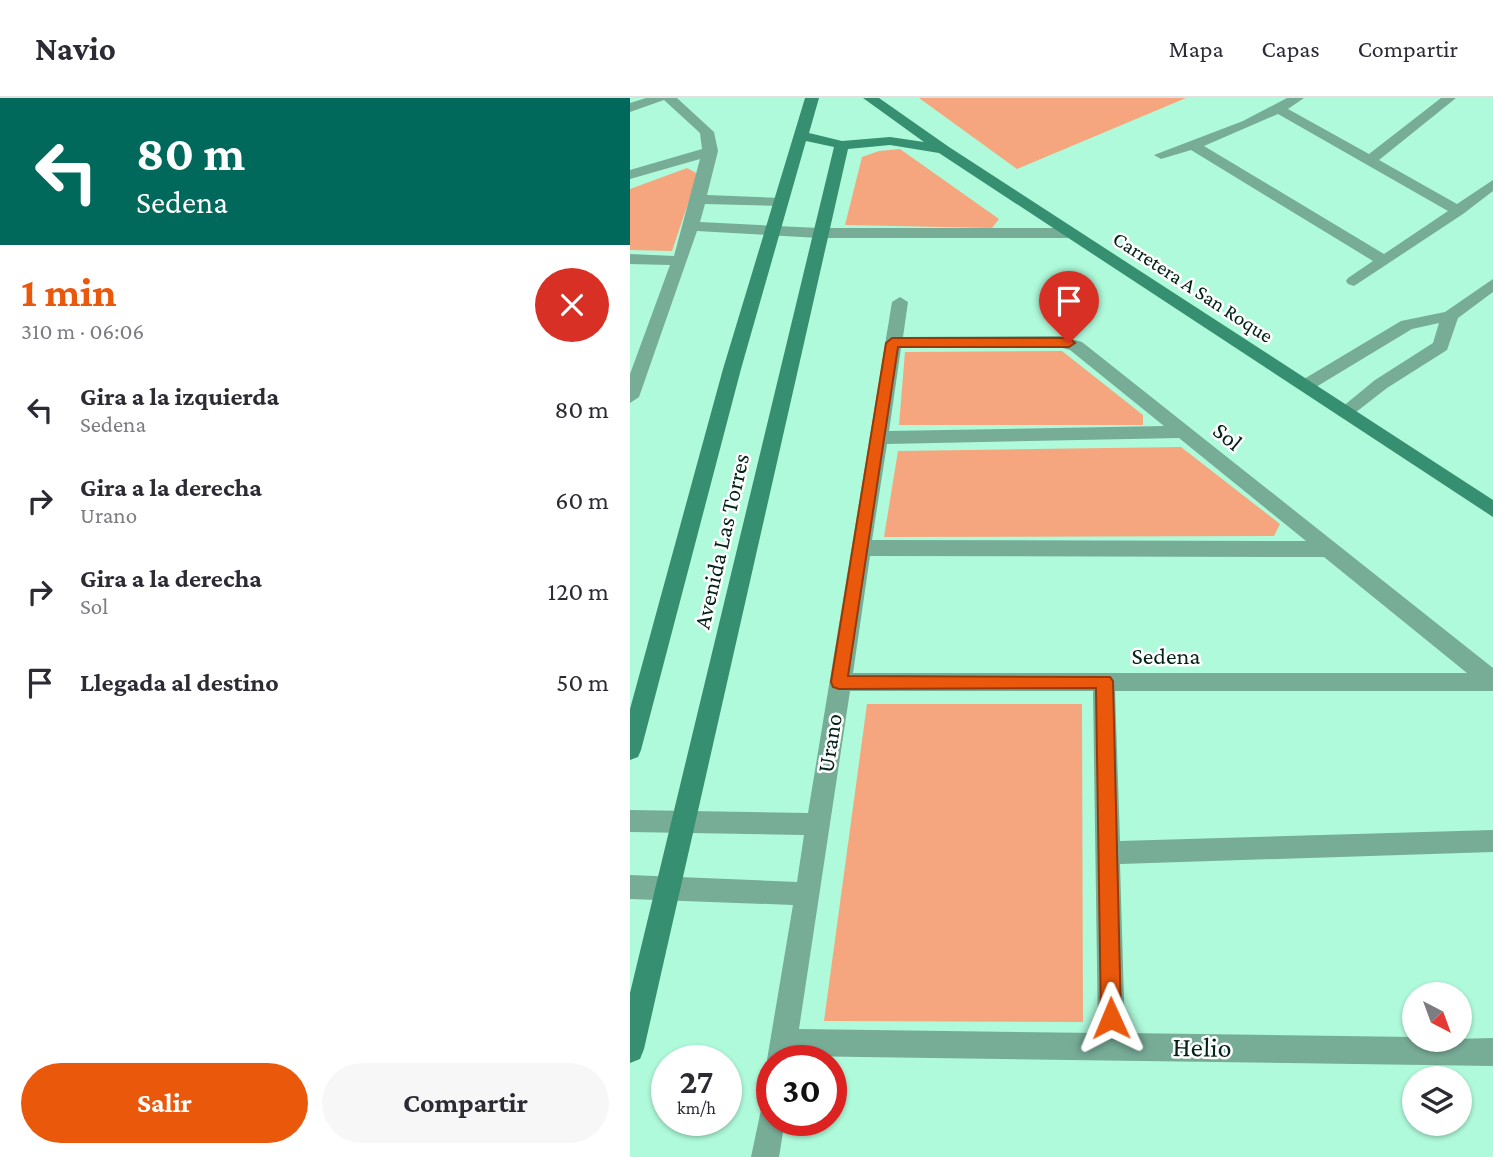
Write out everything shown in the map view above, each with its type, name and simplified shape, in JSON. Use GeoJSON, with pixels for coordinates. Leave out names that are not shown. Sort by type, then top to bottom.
{"type":"FeatureCollection","features":[{"type":"Feature","properties":{"kind":"street"},"geometry":{"type":"LineString","coordinates":[[630,108],[659,98]]}},
{"type":"Feature","properties":{"kind":"street"},"geometry":{"type":"LineString","coordinates":[[630,397],[700,199],[711,151],[711,138],[707,132],[669,98]]}},
{"type":"Feature","properties":{"kind":"street","name":"Avenida Las Torres"},"geometry":{"type":"LineString","coordinates":[[630,750],[772,229],[812,98]]}},
{"type":"Feature","properties":{"kind":"street","name":"Carretera A San Roque"},"geometry":{"type":"LineString","coordinates":[[870,98],[944,150],[1493,510]]}},
{"type":"Feature","properties":{"kind":"street"},"geometry":{"type":"LineString","coordinates":[[1161,155],[1193,145],[1279,109],[1297,98]]}},
{"type":"Feature","properties":{"kind":"street"},"geometry":{"type":"LineString","coordinates":[[1370,160],[1449,98]]}},
{"type":"Feature","properties":{"kind":"street"},"geometry":{"type":"LineString","coordinates":[[1279,109],[1458,212]]}},
{"type":"Feature","properties":{"kind":"street"},"geometry":{"type":"LineString","coordinates":[[802,136],[842,145],[890,141],[944,150]]}},
{"type":"Feature","properties":{"kind":"street","name":"Avenida Las Torres"},"geometry":{"type":"LineString","coordinates":[[630,1049],[819,233],[842,145]]}},
{"type":"Feature","properties":{"kind":"street"},"geometry":{"type":"LineString","coordinates":[[1193,145],[1383,260]]}},
{"type":"Feature","properties":{"kind":"street"},"geometry":{"type":"LineString","coordinates":[[630,175],[711,151]]}},
{"type":"Feature","properties":{"kind":"street"},"geometry":{"type":"LineString","coordinates":[[1354,281],[1458,212],[1493,184]]}},
{"type":"Feature","properties":{"kind":"street"},"geometry":{"type":"LineString","coordinates":[[700,199],[780,202]]}},
{"type":"Feature","properties":{"kind":"street"},"geometry":{"type":"LineString","coordinates":[[691,226],[819,233],[1070,233]]}},
{"type":"Feature","properties":{"kind":"street"},"geometry":{"type":"LineString","coordinates":[[630,259],[678,261]]}},
{"type":"Feature","properties":{"kind":"street"},"geometry":{"type":"LineString","coordinates":[[1345,412],[1404,347],[1407,325],[1450,316],[1490,290]]}},
{"type":"Feature","properties":{"kind":"street","name":"Urano"},"geometry":{"type":"LineString","coordinates":[[784,1045],[805,894],[900,302]]}},
{"type":"Feature","properties":{"kind":"street"},"geometry":{"type":"LineString","coordinates":[[1305,386],[1404,347],[1441,346],[1450,316]]}},
{"type":"Feature","properties":{"kind":"street"},"geometry":{"type":"LineString","coordinates":[[630,342],[649,342]]}},
{"type":"Feature","properties":{"kind":"street","name":"Sol"},"geometry":{"type":"LineString","coordinates":[[892,343],[1069,343],[1184,432],[1493,682]]}},
{"type":"Feature","properties":{"kind":"street"},"geometry":{"type":"LineString","coordinates":[[877,438],[1184,432]]}},
{"type":"Feature","properties":{"kind":"street"},"geometry":{"type":"LineString","coordinates":[[860,548],[1329,549]]}},
{"type":"Feature","properties":{"kind":"street"},"geometry":{"type":"LineString","coordinates":[[1104,681],[1112,1045]]}},
{"type":"Feature","properties":{"kind":"street","name":"Sedena"},"geometry":{"type":"LineString","coordinates":[[839,682],[1493,682]]}},
{"type":"Feature","properties":{"kind":"street"},"geometry":{"type":"LineString","coordinates":[[630,821],[683,824],[816,824]]}},
{"type":"Feature","properties":{"kind":"street"},"geometry":{"type":"LineString","coordinates":[[1108,853],[1493,841]]}},
{"type":"Feature","properties":{"kind":"street"},"geometry":{"type":"LineString","coordinates":[[630,887],[805,894]]}},
{"type":"Feature","properties":{"kind":"street","name":"Helio"},"geometry":{"type":"LineString","coordinates":[[847,1050],[1112,1045],[1493,1052]]}},
{"type":"Feature","properties":{"kind":"street"},"geometry":{"type":"LineString","coordinates":[[765,1157],[768,1136]]}},
{"type":"Feature","properties":{"kind":"shaded area"},"geometry":{"type":"Polygon","coordinates":[[[919,98],[1186,98],[1017,169],[919,98]]]}},
{"type":"Feature","properties":{"kind":"shaded area"},"geometry":{"type":"Polygon","coordinates":[[[900,149],[999,219],[992,228],[845,225],[862,157],[879,151],[900,149]]]}},
{"type":"Feature","properties":{"kind":"shaded area"},"geometry":{"type":"Polygon","coordinates":[[[687,168],[698,174],[672,251],[630,250],[630,189],[687,168]]]}},
{"type":"Feature","properties":{"kind":"shaded area"},"geometry":{"type":"Polygon","coordinates":[[[1062,351],[1143,415],[1143,425],[899,425],[905,352],[1062,351]]]}},
{"type":"Feature","properties":{"kind":"shaded area"},"geometry":{"type":"Polygon","coordinates":[[[1181,447],[1280,524],[1274,536],[884,537],[898,451],[1181,447]]]}},
{"type":"Feature","properties":{"kind":"shaded area"},"geometry":{"type":"Polygon","coordinates":[[[867,704],[1082,704],[1083,1022],[824,1021],[867,704]]]}},
{"type":"Feature","properties":{"kind":"route"},"geometry":{"type":"LineString","coordinates":[[1069,343],[892,343],[839,682],[1104,681],[1111,1018]]}}]}
